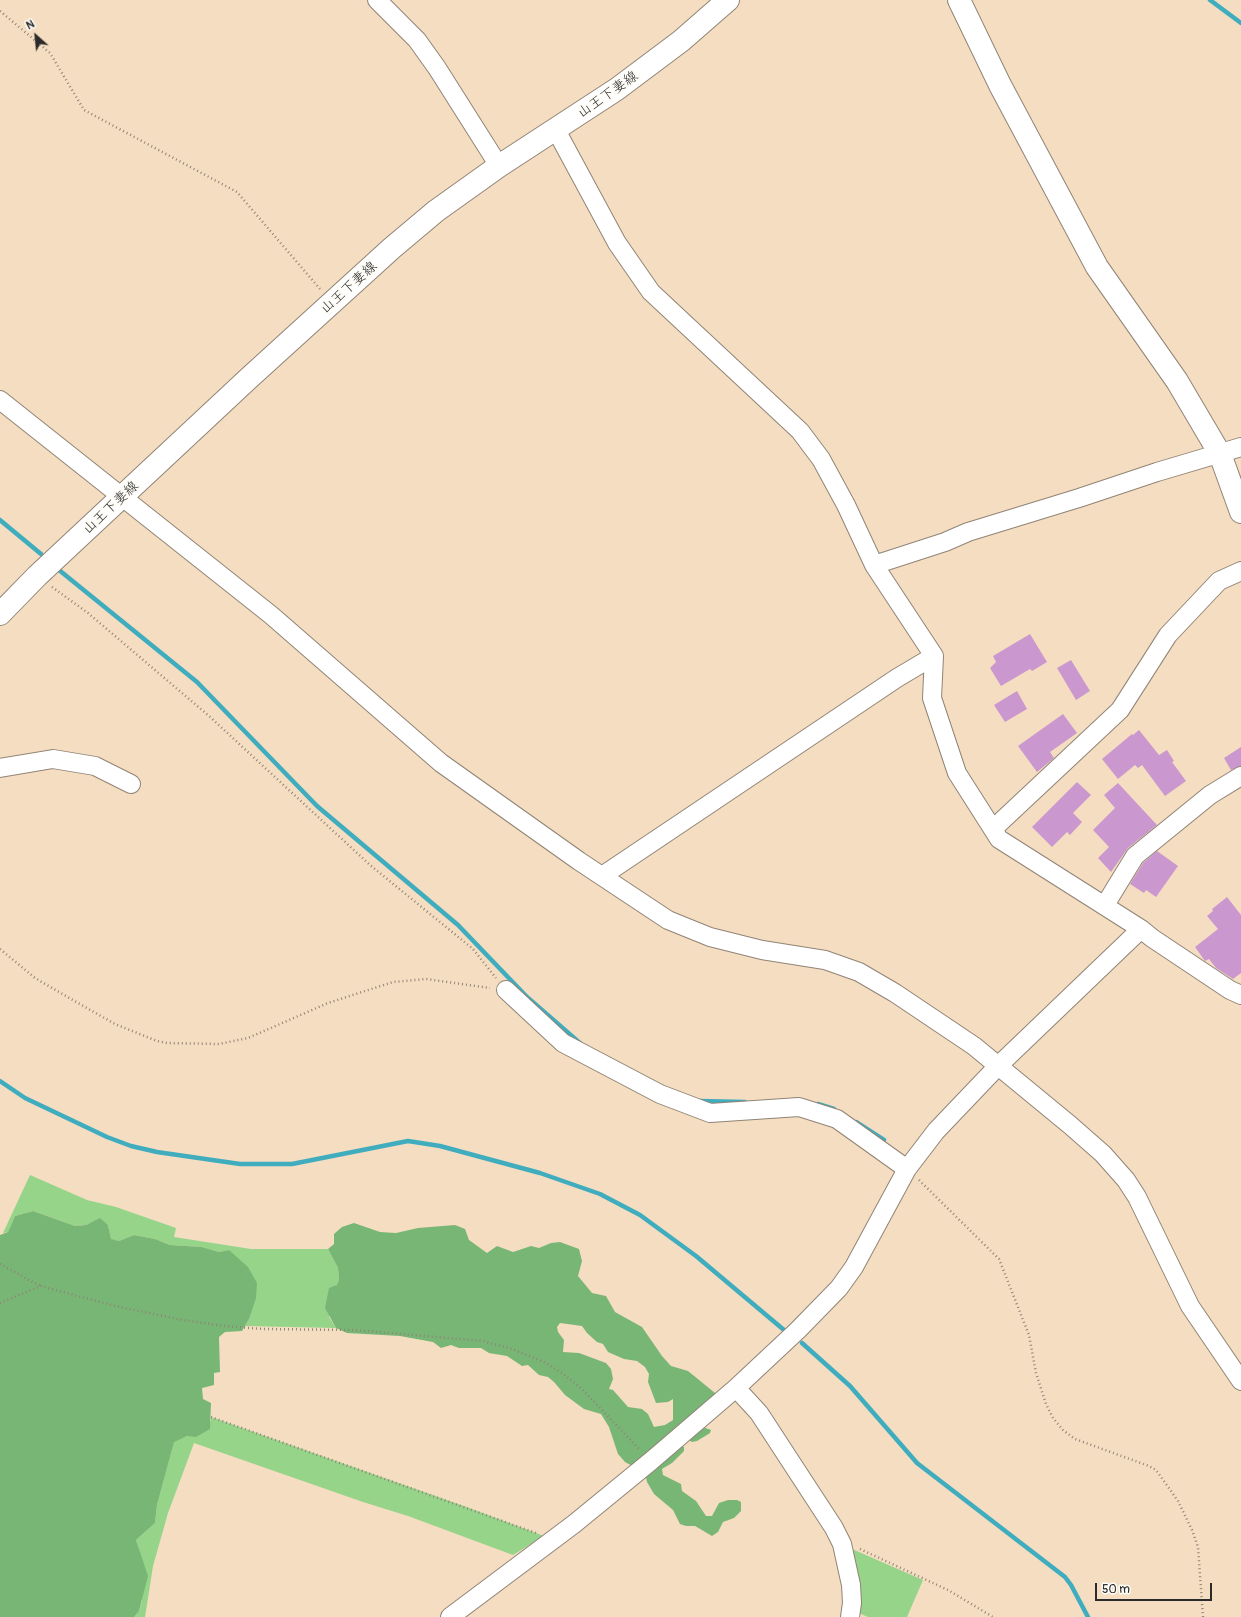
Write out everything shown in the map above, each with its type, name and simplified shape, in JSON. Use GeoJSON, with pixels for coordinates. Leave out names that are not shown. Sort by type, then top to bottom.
{"type":"FeatureCollection","features":[{"type":"Feature","properties":{"kind":"main road","name":"山王下妻線"},"geometry":{"type":"LineString","coordinates":[[0,614],[37,576],[332,303],[436,211],[499,166],[617,90],[653,63],[728,0]]}},
{"type":"Feature","properties":{"kind":"main road"},"geometry":{"type":"LineString","coordinates":[[959,0],[1000,86],[1096,267],[1177,381],[1220,454],[1241,512]]}},
{"type":"Feature","properties":{"kind":"street"},"geometry":{"type":"LineString","coordinates":[[377,0],[417,40],[441,74],[499,166]]}},
{"type":"Feature","properties":{"kind":"street"},"geometry":{"type":"LineString","coordinates":[[556,130],[617,243],[651,292],[800,431],[821,459],[846,505],[874,565],[934,656],[932,698],[957,773],[998,839],[1141,929],[1152,938],[1230,990],[1241,995]]}},
{"type":"Feature","properties":{"kind":"street"},"geometry":{"type":"LineString","coordinates":[[0,400],[271,615],[441,763],[602,876],[668,920],[710,937],[762,950],[825,960],[859,972],[974,1046],[1092,1144],[1126,1180],[1137,1197],[1190,1306],[1241,1381]]}},
{"type":"Feature","properties":{"kind":"street"},"geometry":{"type":"LineString","coordinates":[[874,565],[945,542],[968,532],[1241,447]]}},
{"type":"Feature","properties":{"kind":"street"},"geometry":{"type":"LineString","coordinates":[[993,829],[1120,710],[1168,635],[1219,580],[1241,570]]}},
{"type":"Feature","properties":{"kind":"street"},"geometry":{"type":"LineString","coordinates":[[602,876],[897,678],[934,656]]}},
{"type":"Feature","properties":{"kind":"street"},"geometry":{"type":"LineString","coordinates":[[0,768],[53,759],[95,766],[131,784]]}},
{"type":"Feature","properties":{"kind":"street"},"geometry":{"type":"LineString","coordinates":[[1105,906],[1135,856],[1210,795],[1241,776]]}},
{"type":"Feature","properties":{"kind":"street"},"geometry":{"type":"LineString","coordinates":[[450,1617],[553,1539],[651,1461],[736,1388],[798,1330],[839,1288],[854,1267],[907,1169],[936,1131],[998,1066],[1141,929]]}},
{"type":"Feature","properties":{"kind":"street"},"geometry":{"type":"LineString","coordinates":[[506,990],[564,1042],[660,1094],[710,1113],[799,1107],[830,1116],[837,1119],[907,1169]]}},
{"type":"Feature","properties":{"kind":"street"},"geometry":{"type":"LineString","coordinates":[[736,1388],[759,1412],[834,1528],[842,1544],[851,1585],[852,1603],[850,1617]]}},
{"type":"Feature","properties":{"kind":"path"},"geometry":{"type":"LineString","coordinates":[[0,10],[50,53],[84,110],[237,192],[332,303]]}},
{"type":"Feature","properties":{"kind":"path"},"geometry":{"type":"LineString","coordinates":[[37,576],[88,613],[203,711],[370,865],[473,949],[506,990]]}},
{"type":"Feature","properties":{"kind":"path"},"geometry":{"type":"LineString","coordinates":[[0,949],[35,978],[77,1003],[115,1024],[157,1041],[167,1043],[200,1045],[242,1040],[328,1003],[372,988],[406,980],[440,981],[506,990]]}},
{"type":"Feature","properties":{"kind":"path"},"geometry":{"type":"LineString","coordinates":[[907,1169],[932,1190],[948,1209],[999,1259],[1029,1335],[1036,1373],[1046,1404],[1053,1418],[1063,1430],[1075,1439],[1149,1466],[1156,1470],[1178,1501],[1192,1530],[1198,1547],[1201,1573],[1202,1616]]}},
{"type":"Feature","properties":{"kind":"path"},"geometry":{"type":"LineString","coordinates":[[0,1264],[41,1286],[115,1306],[183,1320],[263,1330],[355,1330],[423,1335],[483,1341],[512,1349],[544,1362],[562,1373],[582,1389],[651,1461]]}},
{"type":"Feature","properties":{"kind":"path"},"geometry":{"type":"LineString","coordinates":[[0,1303],[41,1286]]}},
{"type":"Feature","properties":{"kind":"path"},"geometry":{"type":"LineString","coordinates":[[211,1417],[553,1539]]}},
{"type":"Feature","properties":{"kind":"path"},"geometry":{"type":"LineString","coordinates":[[842,1544],[868,1552],[900,1566],[948,1590],[993,1617]]}},
{"type":"Feature","properties":{"kind":"green space"},"geometry":{"type":"Polygon","coordinates":[[[30,1175],[87,1200],[116,1207],[176,1228],[174,1237],[251,1249],[328,1249],[338,1268],[339,1280],[329,1317],[336,1328],[245,1326],[249,1319],[229,1250],[219,1252],[202,1247],[170,1245],[155,1239],[134,1235],[119,1241],[111,1240],[108,1225],[100,1219],[86,1225],[75,1226],[33,1211],[15,1216],[8,1232],[3,1233],[30,1175]]]}},
{"type":"Feature","properties":{"kind":"green space"},"geometry":{"type":"Polygon","coordinates":[[[33,1211],[75,1226],[86,1225],[100,1218],[108,1225],[111,1239],[119,1241],[134,1235],[155,1239],[170,1245],[202,1247],[219,1252],[229,1250],[248,1267],[257,1283],[256,1298],[249,1319],[242,1331],[225,1332],[219,1337],[220,1372],[214,1373],[214,1385],[202,1388],[203,1399],[211,1403],[210,1429],[196,1437],[187,1436],[174,1442],[157,1505],[155,1523],[136,1540],[148,1576],[139,1611],[134,1617],[0,1617],[0,1235],[8,1232],[15,1216],[33,1211]]]}},
{"type":"Feature","properties":{"kind":"green space"},"geometry":{"type":"Polygon","coordinates":[[[354,1223],[380,1232],[396,1233],[418,1228],[455,1225],[465,1229],[469,1240],[487,1253],[497,1246],[513,1252],[531,1246],[539,1248],[551,1243],[560,1242],[579,1249],[582,1261],[578,1276],[592,1293],[606,1296],[615,1312],[642,1327],[662,1356],[671,1366],[688,1371],[715,1393],[716,1403],[700,1426],[711,1430],[710,1433],[697,1441],[692,1442],[686,1438],[678,1443],[684,1447],[684,1451],[672,1463],[662,1469],[663,1475],[681,1484],[682,1491],[696,1501],[706,1516],[712,1516],[719,1503],[728,1500],[737,1500],[741,1502],[741,1511],[734,1518],[723,1522],[718,1532],[712,1536],[695,1526],[680,1524],[673,1510],[654,1494],[647,1482],[645,1473],[625,1462],[618,1454],[609,1427],[601,1414],[584,1409],[565,1395],[548,1377],[539,1375],[528,1365],[522,1366],[507,1356],[489,1353],[481,1348],[459,1348],[451,1345],[441,1348],[433,1342],[400,1336],[347,1333],[336,1328],[325,1308],[329,1288],[337,1285],[339,1280],[338,1268],[328,1249],[334,1244],[334,1234],[342,1227],[354,1223]],[[560,1323],[557,1327],[558,1332],[564,1340],[563,1352],[579,1353],[606,1363],[611,1369],[613,1379],[609,1389],[613,1390],[628,1407],[642,1409],[648,1414],[654,1427],[665,1425],[673,1420],[673,1399],[668,1402],[656,1403],[648,1382],[649,1374],[645,1367],[637,1361],[624,1359],[608,1352],[603,1344],[597,1342],[582,1326],[560,1323]]]}},
{"type":"Feature","properties":{"kind":"green space"},"geometry":{"type":"Polygon","coordinates":[[[211,1417],[464,1506],[544,1536],[513,1555],[408,1516],[363,1502],[194,1443],[168,1513],[153,1566],[145,1617],[134,1617],[139,1611],[142,1601],[140,1553],[136,1540],[155,1523],[157,1505],[174,1441],[187,1436],[211,1421],[211,1417]]]}},
{"type":"Feature","properties":{"kind":"green space"},"geometry":{"type":"Polygon","coordinates":[[[852,1549],[923,1580],[907,1617],[868,1617],[856,1612],[852,1549]]]}},
{"type":"Feature","properties":{"kind":"building"},"geometry":{"type":"Polygon","coordinates":[[[1030,634],[1047,662],[1032,671],[1030,669],[1001,686],[990,668],[996,662],[993,656],[1030,634]]]}},
{"type":"Feature","properties":{"kind":"building"},"geometry":{"type":"Polygon","coordinates":[[[1071,660],[1090,691],[1076,700],[1057,668],[1071,660]]]}},
{"type":"Feature","properties":{"kind":"building"},"geometry":{"type":"Polygon","coordinates":[[[1017,691],[1027,709],[1005,722],[994,705],[1017,691]]]}},
{"type":"Feature","properties":{"kind":"building"},"geometry":{"type":"Polygon","coordinates":[[[1063,714],[1077,733],[1050,752],[1054,758],[1037,772],[1018,746],[1063,714]]]}},
{"type":"Feature","properties":{"kind":"building"},"geometry":{"type":"Polygon","coordinates":[[[1139,730],[1159,755],[1167,750],[1174,761],[1172,762],[1186,781],[1165,796],[1142,765],[1138,768],[1135,765],[1118,779],[1102,759],[1139,730]]]}},
{"type":"Feature","properties":{"kind":"building"},"geometry":{"type":"Polygon","coordinates":[[[1241,747],[1241,766],[1231,770],[1224,758],[1241,747]]]}},
{"type":"Feature","properties":{"kind":"building"},"geometry":{"type":"Polygon","coordinates":[[[1077,782],[1091,795],[1073,813],[1082,822],[1070,835],[1067,832],[1052,847],[1032,827],[1077,782]]]}},
{"type":"Feature","properties":{"kind":"building"},"geometry":{"type":"Polygon","coordinates":[[[1118,783],[1157,825],[1128,848],[1111,872],[1098,858],[1109,847],[1093,830],[1115,808],[1104,795],[1118,783]]]}},
{"type":"Feature","properties":{"kind":"building"},"geometry":{"type":"Polygon","coordinates":[[[1157,851],[1178,866],[1156,897],[1146,890],[1144,893],[1130,884],[1143,863],[1157,851]]]}},
{"type":"Feature","properties":{"kind":"building"},"geometry":{"type":"Polygon","coordinates":[[[1227,897],[1241,915],[1241,973],[1233,979],[1216,968],[1209,959],[1205,961],[1195,947],[1218,929],[1207,916],[1213,911],[1212,909],[1227,897]]]}},
{"type":"Feature","properties":{"kind":"waterway"},"geometry":{"type":"LineString","coordinates":[[1210,0],[1241,23]]}},
{"type":"Feature","properties":{"kind":"waterway"},"geometry":{"type":"LineString","coordinates":[[0,520],[41,554]]}},
{"type":"Feature","properties":{"kind":"waterway"},"geometry":{"type":"LineString","coordinates":[[59,570],[197,682],[317,806],[458,925],[527,997],[581,1044]]}},
{"type":"Feature","properties":{"kind":"waterway"},"geometry":{"type":"LineString","coordinates":[[0,1081],[25,1098],[107,1137],[131,1146],[157,1152],[240,1164],[292,1164],[408,1141],[440,1146],[540,1173],[600,1194],[640,1215],[696,1256],[784,1330]]}},
{"type":"Feature","properties":{"kind":"waterway"},"geometry":{"type":"LineString","coordinates":[[699,1101],[745,1102]]}},
{"type":"Feature","properties":{"kind":"waterway"},"geometry":{"type":"LineString","coordinates":[[818,1104],[834,1109]]}},
{"type":"Feature","properties":{"kind":"waterway"},"geometry":{"type":"LineString","coordinates":[[856,1122],[884,1140]]}},
{"type":"Feature","properties":{"kind":"waterway"},"geometry":{"type":"LineString","coordinates":[[802,1343],[850,1386],[917,1463],[1065,1577],[1071,1585],[1088,1617]]}}]}
